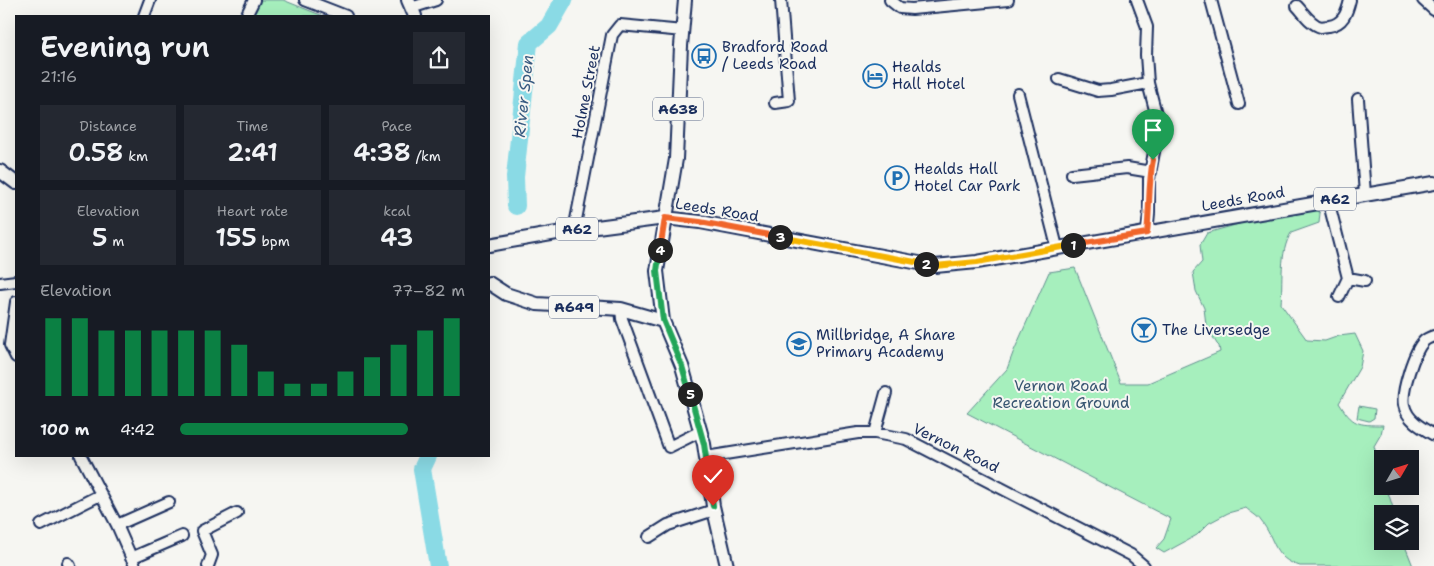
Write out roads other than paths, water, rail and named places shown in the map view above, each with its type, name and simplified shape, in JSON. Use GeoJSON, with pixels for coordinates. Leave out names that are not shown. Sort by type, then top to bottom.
{"type":"FeatureCollection","features":[{"type":"Feature","properties":{"kind":"main road","name":"A638"},"geometry":{"type":"LineString","coordinates":[[686,0],[676,159],[657,271],[663,320],[682,366],[701,431],[714,510],[728,566]]}},
{"type":"Feature","properties":{"kind":"main road"},"geometry":{"type":"LineString","coordinates":[[0,171],[15,182]]}},
{"type":"Feature","properties":{"kind":"main road","name":"Leeds Road"},"geometry":{"type":"LineString","coordinates":[[490,244],[665,218],[700,222],[935,266],[977,262],[1434,183]]}},
{"type":"Feature","properties":{"kind":"main road","name":"A649"},"geometry":{"type":"LineString","coordinates":[[490,284],[506,294],[537,304],[621,309],[663,320]]}},
{"type":"Feature","properties":{"kind":"street"},"geometry":{"type":"LineString","coordinates":[[144,15],[150,0]]}},
{"type":"Feature","properties":{"kind":"street"},"geometry":{"type":"LineString","coordinates":[[246,15],[254,0]]}},
{"type":"Feature","properties":{"kind":"street"},"geometry":{"type":"LineString","coordinates":[[305,0],[343,15]]}},
{"type":"Feature","properties":{"kind":"street"},"geometry":{"type":"LineString","coordinates":[[411,8],[436,0]]}},
{"type":"Feature","properties":{"kind":"street"},"geometry":{"type":"LineString","coordinates":[[775,103],[789,101],[781,0]]}},
{"type":"Feature","properties":{"kind":"street"},"geometry":{"type":"LineString","coordinates":[[890,0],[900,8],[912,9],[1008,0]]}},
{"type":"Feature","properties":{"kind":"street"},"geometry":{"type":"LineString","coordinates":[[1137,0],[1147,27],[1148,83],[1160,125],[1149,179],[1150,212],[1147,233]]}},
{"type":"Feature","properties":{"kind":"street"},"geometry":{"type":"LineString","coordinates":[[1211,0],[1239,104]]}},
{"type":"Feature","properties":{"kind":"street"},"geometry":{"type":"LineString","coordinates":[[1297,6],[1311,21],[1321,27],[1334,25],[1342,20],[1347,13],[1350,0]]}},
{"type":"Feature","properties":{"kind":"street"},"geometry":{"type":"LineString","coordinates":[[1424,0],[1434,10]]}},
{"type":"Feature","properties":{"kind":"street","name":"Holme Street"},"geometry":{"type":"LineString","coordinates":[[574,230],[612,35],[620,25],[683,31]]}},
{"type":"Feature","properties":{"kind":"street"},"geometry":{"type":"LineString","coordinates":[[1059,79],[1098,91],[1148,83]]}},
{"type":"Feature","properties":{"kind":"street"},"geometry":{"type":"LineString","coordinates":[[1018,94],[1057,247]]}},
{"type":"Feature","properties":{"kind":"street"},"geometry":{"type":"LineString","coordinates":[[1358,99],[1365,194]]}},
{"type":"Feature","properties":{"kind":"street"},"geometry":{"type":"LineString","coordinates":[[1072,174],[1127,168],[1151,172]]}},
{"type":"Feature","properties":{"kind":"street"},"geometry":{"type":"LineString","coordinates":[[1328,200],[1348,278],[1339,296]]}},
{"type":"Feature","properties":{"kind":"street"},"geometry":{"type":"LineString","coordinates":[[1348,278],[1365,281]]}},
{"type":"Feature","properties":{"kind":"street"},"geometry":{"type":"LineString","coordinates":[[0,283],[15,281]]}},
{"type":"Feature","properties":{"kind":"street"},"geometry":{"type":"LineString","coordinates":[[15,309],[10,345],[15,355]]}},
{"type":"Feature","properties":{"kind":"street"},"geometry":{"type":"LineString","coordinates":[[621,309],[622,319],[669,447],[701,431]]}},
{"type":"Feature","properties":{"kind":"street"},"geometry":{"type":"LineString","coordinates":[[1434,336],[1424,341],[1413,361],[1404,405],[1410,418],[1434,435]]}},
{"type":"Feature","properties":{"kind":"street"},"geometry":{"type":"LineString","coordinates":[[875,433],[886,394]]}},
{"type":"Feature","properties":{"kind":"street","name":"Vernon Road"},"geometry":{"type":"LineString","coordinates":[[706,457],[858,432],[904,438],[1136,558],[1144,566]]}},
{"type":"Feature","properties":{"kind":"street"},"geometry":{"type":"LineString","coordinates":[[81,457],[133,562],[182,536]]}},
{"type":"Feature","properties":{"kind":"street"},"geometry":{"type":"LineString","coordinates":[[41,525],[100,495]]}},
{"type":"Feature","properties":{"kind":"street"},"geometry":{"type":"LineString","coordinates":[[117,526],[169,502]]}},
{"type":"Feature","properties":{"kind":"street"},"geometry":{"type":"LineString","coordinates":[[649,537],[668,525],[714,510]]}},
{"type":"Feature","properties":{"kind":"street"},"geometry":{"type":"LineString","coordinates":[[208,566],[212,555],[202,531],[237,513]]}},
{"type":"Feature","properties":{"kind":"waterway","name":"River Spen"},"geometry":{"type":"LineString","coordinates":[[516,206],[515,177],[529,43],[549,26],[564,0]]}},
{"type":"Feature","properties":{"kind":"waterway"},"geometry":{"type":"LineString","coordinates":[[428,457],[422,469],[438,566]]}},
{"type":"Feature","properties":{"kind":"place","name":"Bradford Road / Leeds Road"},"geometry":{"type":"Point","coordinates":[704,56]}},
{"type":"Feature","properties":{"kind":"place","name":"Healds Hall Hotel"},"geometry":{"type":"Point","coordinates":[875,76]}},
{"type":"Feature","properties":{"kind":"place","name":"Healds Hall Hotel Car Park"},"geometry":{"type":"Point","coordinates":[897,178]}},
{"type":"Feature","properties":{"kind":"place","name":"The Liversedge"},"geometry":{"type":"Point","coordinates":[1144,330]}},
{"type":"Feature","properties":{"kind":"place","name":"Millbridge, A Share Primary Academy"},"geometry":{"type":"Point","coordinates":[799,344]}},
{"type":"Feature","properties":{"kind":"park label","name":"Vernon Road Recreation Ground"},"geometry":{"type":"Point","coordinates":[1061,394]}}]}
